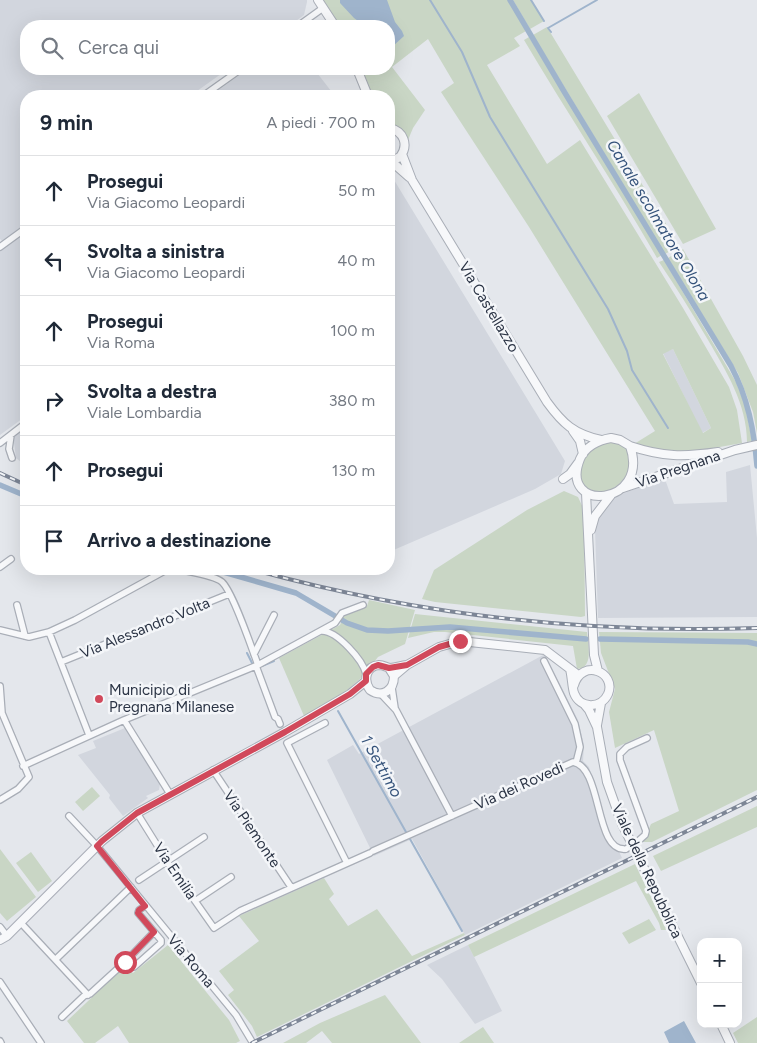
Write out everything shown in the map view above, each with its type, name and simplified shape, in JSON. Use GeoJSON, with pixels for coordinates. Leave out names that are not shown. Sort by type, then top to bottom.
{"type":"FeatureCollection","features":[{"type":"Feature","properties":{"kind":"street"},"geometry":{"type":"LineString","coordinates":[[318,0],[331,20]]}},
{"type":"Feature","properties":{"kind":"street"},"geometry":{"type":"LineString","coordinates":[[306,20],[323,8]]}},
{"type":"Feature","properties":{"kind":"street"},"geometry":{"type":"LineString","coordinates":[[212,90],[232,75]]}},
{"type":"Feature","properties":{"kind":"street"},"geometry":{"type":"LineString","coordinates":[[359,75],[366,90]]}},
{"type":"Feature","properties":{"kind":"street"},"geometry":{"type":"LineString","coordinates":[[395,130],[399,132],[404,139],[405,146],[402,154],[395,159]]}},
{"type":"Feature","properties":{"kind":"street"},"geometry":{"type":"LineString","coordinates":[[402,154],[412,180]]}},
{"type":"Feature","properties":{"kind":"street"},"geometry":{"type":"LineString","coordinates":[[395,166],[412,180]]}},
{"type":"Feature","properties":{"kind":"street","name":"Via Castellazzo"},"geometry":{"type":"LineString","coordinates":[[412,180],[547,402],[580,441],[582,456]]}},
{"type":"Feature","properties":{"kind":"street"},"geometry":{"type":"LineString","coordinates":[[0,247],[20,232]]}},
{"type":"Feature","properties":{"kind":"street"},"geometry":{"type":"LineString","coordinates":[[0,443],[20,427]]}},
{"type":"Feature","properties":{"kind":"street","name":"Via Castellazzo"},"geometry":{"type":"LineString","coordinates":[[572,430],[601,440]]}},
{"type":"Feature","properties":{"kind":"street"},"geometry":{"type":"LineString","coordinates":[[11,435],[9,449],[12,458]]}},
{"type":"Feature","properties":{"kind":"street"},"geometry":{"type":"LineString","coordinates":[[563,479],[575,468],[582,456],[595,443],[601,440],[616,438],[630,446],[634,467],[630,477],[621,488],[611,495],[595,516],[589,536]]}},
{"type":"Feature","properties":{"kind":"street","name":"Via Pregnana"},"geometry":{"type":"LineString","coordinates":[[630,446],[661,455],[690,456],[753,446]]}},
{"type":"Feature","properties":{"kind":"street","name":"Via Pregnana"},"geometry":{"type":"LineString","coordinates":[[621,488],[735,450]]}},
{"type":"Feature","properties":{"kind":"street"},"geometry":{"type":"LineString","coordinates":[[661,455],[676,470]]}},
{"type":"Feature","properties":{"kind":"street"},"geometry":{"type":"LineString","coordinates":[[570,670],[574,694],[577,699],[584,704],[593,705],[601,703],[607,696],[609,684],[607,679],[598,671],[594,655],[586,493],[578,480],[578,468],[582,456]]}},
{"type":"Feature","properties":{"kind":"street"},"geometry":{"type":"LineString","coordinates":[[586,493],[596,496],[611,495]]}},
{"type":"Feature","properties":{"kind":"street"},"geometry":{"type":"LineString","coordinates":[[0,567],[11,558]]}},
{"type":"Feature","properties":{"kind":"street"},"geometry":{"type":"LineString","coordinates":[[0,630],[26,636],[49,632],[75,620],[157,575]]}},
{"type":"Feature","properties":{"kind":"street"},"geometry":{"type":"LineString","coordinates":[[201,575],[217,579],[224,584],[254,654],[275,717],[280,724]]}},
{"type":"Feature","properties":{"kind":"street","name":"Via Alessandro Volta"},"geometry":{"type":"LineString","coordinates":[[61,662],[229,594]]}},
{"type":"Feature","properties":{"kind":"street"},"geometry":{"type":"LineString","coordinates":[[16,605],[26,636]]}},
{"type":"Feature","properties":{"kind":"street"},"geometry":{"type":"LineString","coordinates":[[24,766],[89,735],[257,666],[363,605]]}},
{"type":"Feature","properties":{"kind":"street"},"geometry":{"type":"LineString","coordinates":[[254,654],[274,615]]}},
{"type":"Feature","properties":{"kind":"street"},"geometry":{"type":"LineString","coordinates":[[319,631],[326,631],[337,638],[362,662],[370,690]]}},
{"type":"Feature","properties":{"kind":"street"},"geometry":{"type":"LineString","coordinates":[[49,632],[89,735]]}},
{"type":"Feature","properties":{"kind":"street"},"geometry":{"type":"LineString","coordinates":[[396,710],[392,688],[394,676],[407,665],[439,647],[460,641],[545,650],[578,675]]}},
{"type":"Feature","properties":{"kind":"street"},"geometry":{"type":"LineString","coordinates":[[587,670],[594,655]]}},
{"type":"Feature","properties":{"kind":"street"},"geometry":{"type":"LineString","coordinates":[[544,661],[575,724],[580,747],[576,763]]}},
{"type":"Feature","properties":{"kind":"street"},"geometry":{"type":"LineString","coordinates":[[0,927],[3,938],[97,846],[137,813],[350,694],[366,678],[373,667],[378,665],[389,668],[407,665]]}},
{"type":"Feature","properties":{"kind":"street"},"geometry":{"type":"LineString","coordinates":[[389,668],[394,676]]}},
{"type":"Feature","properties":{"kind":"street"},"geometry":{"type":"LineString","coordinates":[[574,685],[578,675],[587,670],[598,671]]}},
{"type":"Feature","properties":{"kind":"street"},"geometry":{"type":"LineString","coordinates":[[0,686],[2,713],[29,777],[18,789],[0,800]]}},
{"type":"Feature","properties":{"kind":"street"},"geometry":{"type":"LineString","coordinates":[[381,694],[392,688]]}},
{"type":"Feature","properties":{"kind":"street"},"geometry":{"type":"LineString","coordinates":[[350,694],[370,690],[381,694],[396,710],[452,816]]}},
{"type":"Feature","properties":{"kind":"street","name":"Viale della Repubblica"},"geometry":{"type":"LineString","coordinates":[[596,727],[601,703]]}},
{"type":"Feature","properties":{"kind":"street","name":"Viale della Repubblica"},"geometry":{"type":"LineString","coordinates":[[584,704],[589,710],[596,727],[605,773],[622,824],[701,983]]}},
{"type":"Feature","properties":{"kind":"street"},"geometry":{"type":"LineString","coordinates":[[124,720],[170,794]]}},
{"type":"Feature","properties":{"kind":"street"},"geometry":{"type":"LineString","coordinates":[[325,723],[286,743],[347,863]]}},
{"type":"Feature","properties":{"kind":"street","name":"Via dei Rovedi"},"geometry":{"type":"LineString","coordinates":[[214,928],[240,911],[569,763],[576,763],[582,766],[588,774],[604,827],[613,844],[620,849],[626,848],[636,843],[645,835],[646,831],[620,760],[620,754],[627,747],[647,738]]}},
{"type":"Feature","properties":{"kind":"street","name":"Via Piemonte"},"geometry":{"type":"LineString","coordinates":[[213,770],[291,888]]}},
{"type":"Feature","properties":{"kind":"street","name":"Via Emilia"},"geometry":{"type":"LineString","coordinates":[[137,813],[167,861],[214,928]]}},
{"type":"Feature","properties":{"kind":"street","name":"Via Roma"},"geometry":{"type":"LineString","coordinates":[[69,816],[97,846],[236,1015],[251,1040]]}},
{"type":"Feature","properties":{"kind":"street"},"geometry":{"type":"LineString","coordinates":[[139,880],[204,837]]}},
{"type":"Feature","properties":{"kind":"street"},"geometry":{"type":"LineString","coordinates":[[195,901],[231,877]]}},
{"type":"Feature","properties":{"kind":"street"},"geometry":{"type":"LineString","coordinates":[[56,959],[131,887]]}},
{"type":"Feature","properties":{"kind":"street"},"geometry":{"type":"LineString","coordinates":[[125,962],[134,967],[160,945],[161,940],[138,913],[145,906]]}},
{"type":"Feature","properties":{"kind":"street"},"geometry":{"type":"LineString","coordinates":[[20,922],[88,994]]}},
{"type":"Feature","properties":{"kind":"street"},"geometry":{"type":"LineString","coordinates":[[62,1017],[125,962],[154,932]]}},
{"type":"Feature","properties":{"kind":"street"},"geometry":{"type":"LineString","coordinates":[[0,982],[41,1043]]}},
{"type":"Feature","properties":{"kind":"street"},"geometry":{"type":"LineString","coordinates":[[723,1028],[730,1043]]}},
{"type":"Feature","properties":{"kind":"shaded area"},"geometry":{"type":"Polygon","coordinates":[[[0,0],[307,0],[304,15],[297,20],[20,20],[20,75],[220,75],[198,90],[20,90],[20,228],[2,241],[0,239],[0,0]]]}},
{"type":"Feature","properties":{"kind":"shaded area"},"geometry":{"type":"Polygon","coordinates":[[[240,75],[319,75],[330,90],[218,90],[240,75]]]}},
{"type":"Feature","properties":{"kind":"shaded area"},"geometry":{"type":"Polygon","coordinates":[[[395,182],[565,461],[561,474],[535,489],[395,549],[395,182]]]}},
{"type":"Feature","properties":{"kind":"shaded area"},"geometry":{"type":"Polygon","coordinates":[[[20,236],[20,420],[0,435],[0,251],[20,236]]]}},
{"type":"Feature","properties":{"kind":"shaded area"},"geometry":{"type":"Polygon","coordinates":[[[673,349],[711,428],[702,433],[663,353],[673,349]]]}},
{"type":"Feature","properties":{"kind":"shaded area"},"geometry":{"type":"Polygon","coordinates":[[[20,431],[20,461],[16,458],[13,436],[20,431]]]}},
{"type":"Feature","properties":{"kind":"shaded area"},"geometry":{"type":"Polygon","coordinates":[[[750,465],[757,538],[757,617],[598,618],[595,529],[601,512],[614,497],[659,480],[666,482],[674,504],[727,502],[726,472],[750,465]]]}},
{"type":"Feature","properties":{"kind":"shaded area"},"geometry":{"type":"Polygon","coordinates":[[[545,654],[578,720],[584,745],[583,761],[589,767],[607,825],[622,858],[465,935],[412,839],[374,856],[327,760],[353,745],[359,754],[545,654]]]}},
{"type":"Feature","properties":{"kind":"shaded area"},"geometry":{"type":"Polygon","coordinates":[[[125,728],[160,783],[159,790],[146,796],[148,798],[123,816],[109,798],[110,795],[78,755],[96,748],[93,741],[125,728]]]}},
{"type":"Feature","properties":{"kind":"shaded area"},"geometry":{"type":"Polygon","coordinates":[[[468,945],[502,1011],[475,1024],[442,979],[427,965],[468,945]]]}},
{"type":"Feature","properties":{"kind":"green space"},"geometry":{"type":"Polygon","coordinates":[[[322,0],[508,0],[526,31],[514,38],[520,46],[487,65],[547,164],[580,140],[729,387],[737,410],[742,443],[692,452],[670,452],[634,444],[655,431],[529,227],[441,92],[454,83],[428,39],[395,65],[395,20],[334,20],[322,0]],[[673,349],[663,354],[703,433],[711,428],[673,349]]]}},
{"type":"Feature","properties":{"kind":"green space"},"geometry":{"type":"Polygon","coordinates":[[[513,0],[531,0],[544,21],[530,29],[513,0]]]}},
{"type":"Feature","properties":{"kind":"green space"},"geometry":{"type":"Polygon","coordinates":[[[547,27],[677,242],[678,247],[665,254],[533,35],[547,27]]]}},
{"type":"Feature","properties":{"kind":"green space"},"geometry":{"type":"Polygon","coordinates":[[[529,37],[662,255],[657,258],[524,40],[529,37]]]}},
{"type":"Feature","properties":{"kind":"green space"},"geometry":{"type":"Polygon","coordinates":[[[395,71],[425,110],[413,128],[408,140],[405,134],[395,126],[395,90],[370,90],[364,75],[395,75],[395,71]]]}},
{"type":"Feature","properties":{"kind":"green space"},"geometry":{"type":"Polygon","coordinates":[[[639,93],[716,229],[683,244],[607,116],[639,93]]]}},
{"type":"Feature","properties":{"kind":"green space"},"geometry":{"type":"Polygon","coordinates":[[[683,249],[743,356],[757,385],[757,433],[753,412],[738,373],[668,258],[683,249]]]}},
{"type":"Feature","properties":{"kind":"green space"},"geometry":{"type":"Polygon","coordinates":[[[664,260],[736,382],[745,405],[752,441],[747,442],[743,414],[734,388],[696,320],[659,262],[664,260]]]}},
{"type":"Feature","properties":{"kind":"green space"},"geometry":{"type":"Polygon","coordinates":[[[615,441],[627,449],[631,460],[628,471],[622,482],[612,489],[601,493],[591,492],[583,483],[581,475],[581,467],[584,460],[594,449],[608,442],[615,441]]]}},
{"type":"Feature","properties":{"kind":"green space"},"geometry":{"type":"Polygon","coordinates":[[[564,491],[578,497],[584,510],[585,616],[435,602],[422,599],[434,570],[527,510],[564,491]]]}},
{"type":"Feature","properties":{"kind":"green space"},"geometry":{"type":"Polygon","coordinates":[[[369,600],[415,610],[405,644],[378,657],[361,678],[338,698],[304,716],[279,658],[340,625],[344,616],[367,606],[369,600]]]}},
{"type":"Feature","properties":{"kind":"green space"},"geometry":{"type":"Polygon","coordinates":[[[415,614],[587,632],[588,660],[586,665],[577,669],[573,646],[445,632],[434,632],[408,638],[415,614]]]}},
{"type":"Feature","properties":{"kind":"green space"},"geometry":{"type":"Polygon","coordinates":[[[599,632],[757,633],[757,790],[652,842],[643,842],[651,824],[679,811],[654,730],[615,748],[609,712],[615,689],[601,653],[599,632]]]}},
{"type":"Feature","properties":{"kind":"green space"},"geometry":{"type":"Polygon","coordinates":[[[92,787],[100,796],[83,811],[75,802],[92,787]]]}},
{"type":"Feature","properties":{"kind":"green space"},"geometry":{"type":"Polygon","coordinates":[[[757,806],[757,827],[661,871],[653,856],[757,806]]]}},
{"type":"Feature","properties":{"kind":"green space"},"geometry":{"type":"Polygon","coordinates":[[[0,849],[36,897],[7,921],[0,913],[0,849]]]}},
{"type":"Feature","properties":{"kind":"green space"},"geometry":{"type":"Polygon","coordinates":[[[31,852],[52,881],[38,892],[16,863],[31,852]]]}},
{"type":"Feature","properties":{"kind":"green space"},"geometry":{"type":"Polygon","coordinates":[[[635,864],[667,930],[661,930],[636,881],[474,957],[468,945],[635,864]]]}},
{"type":"Feature","properties":{"kind":"green space"},"geometry":{"type":"Polygon","coordinates":[[[324,878],[334,894],[329,899],[348,926],[377,909],[412,956],[464,933],[465,935],[257,1037],[252,1026],[228,995],[234,990],[219,971],[259,941],[239,916],[324,878]]]}},
{"type":"Feature","properties":{"kind":"green space"},"geometry":{"type":"Polygon","coordinates":[[[649,919],[656,930],[629,944],[622,933],[649,919]]]}},
{"type":"Feature","properties":{"kind":"green space"},"geometry":{"type":"Polygon","coordinates":[[[168,945],[229,1020],[240,1041],[236,1043],[129,1043],[118,1026],[95,1043],[84,1043],[67,1021],[125,966],[133,973],[168,945]]]}},
{"type":"Feature","properties":{"kind":"green space"},"geometry":{"type":"Polygon","coordinates":[[[385,995],[421,1043],[332,1043],[322,1031],[306,1043],[283,1043],[320,1023],[385,995]]]}},
{"type":"Feature","properties":{"kind":"green space"},"geometry":{"type":"Polygon","coordinates":[[[757,1017],[757,1043],[738,1043],[733,1033],[757,1017]]]}},
{"type":"Feature","properties":{"kind":"green space"},"geometry":{"type":"Polygon","coordinates":[[[483,1027],[494,1043],[459,1043],[483,1027]]]}},
{"type":"Feature","properties":{"kind":"water"},"geometry":{"type":"Polygon","coordinates":[[[340,0],[387,0],[394,20],[357,20],[340,3],[340,0]]]}},
{"type":"Feature","properties":{"kind":"water"},"geometry":{"type":"Polygon","coordinates":[[[395,22],[402,31],[404,36],[395,44],[395,22]]]}},
{"type":"Feature","properties":{"kind":"water"},"geometry":{"type":"Polygon","coordinates":[[[684,1021],[696,1043],[669,1043],[664,1032],[684,1021]]]}},
{"type":"Feature","properties":{"kind":"waterway"},"geometry":{"type":"LineString","coordinates":[[430,0],[462,52],[490,117],[608,309],[627,351],[632,370],[668,428]]}},
{"type":"Feature","properties":{"kind":"waterway","name":"Canale scolmatore Olona"},"geometry":{"type":"LineString","coordinates":[[510,0],[731,366],[746,402],[757,466]]}},
{"type":"Feature","properties":{"kind":"waterway"},"geometry":{"type":"LineString","coordinates":[[531,0],[544,21]]}},
{"type":"Feature","properties":{"kind":"waterway"},"geometry":{"type":"LineString","coordinates":[[551,32],[548,28],[597,0]]}},
{"type":"Feature","properties":{"kind":"waterway"},"geometry":{"type":"LineString","coordinates":[[0,485],[20,493]]}},
{"type":"Feature","properties":{"kind":"waterway"},"geometry":{"type":"LineString","coordinates":[[234,575],[296,593],[347,623],[367,630],[388,631],[450,627],[586,639]]}},
{"type":"Feature","properties":{"kind":"waterway"},"geometry":{"type":"LineString","coordinates":[[600,639],[748,642],[757,644]]}},
{"type":"Feature","properties":{"kind":"waterway","name":"1 Settimo"},"geometry":{"type":"LineString","coordinates":[[247,653],[252,663]]}},
{"type":"Feature","properties":{"kind":"waterway","name":"1 Settimo"},"geometry":{"type":"LineString","coordinates":[[262,666],[274,661]]}},
{"type":"Feature","properties":{"kind":"waterway","name":"1 Settimo"},"geometry":{"type":"LineString","coordinates":[[338,711],[406,832]]}},
{"type":"Feature","properties":{"kind":"waterway","name":"1 Settimo"},"geometry":{"type":"LineString","coordinates":[[410,839],[462,931]]}},
{"type":"Feature","properties":{"kind":"railway"},"geometry":{"type":"LineString","coordinates":[[0,473],[20,482]]}},
{"type":"Feature","properties":{"kind":"railway"},"geometry":{"type":"LineString","coordinates":[[274,575],[376,598],[502,618],[629,628],[757,628]]}},
{"type":"Feature","properties":{"kind":"railway"},"geometry":{"type":"LineString","coordinates":[[252,1043],[757,797]]}},
{"type":"Feature","properties":{"kind":"place","name":"Municipio di Pregnana Milanese"},"geometry":{"type":"Point","coordinates":[99,699]}},
{"type":"Feature","properties":{"kind":"route"},"geometry":{"type":"LineString","coordinates":[[125,962],[127,958],[154,935],[154,932],[138,913],[145,906],[97,846],[102,841],[137,813],[350,694],[366,681],[366,674],[373,667],[378,665],[389,668],[407,665],[439,647],[460,641]]}}]}
